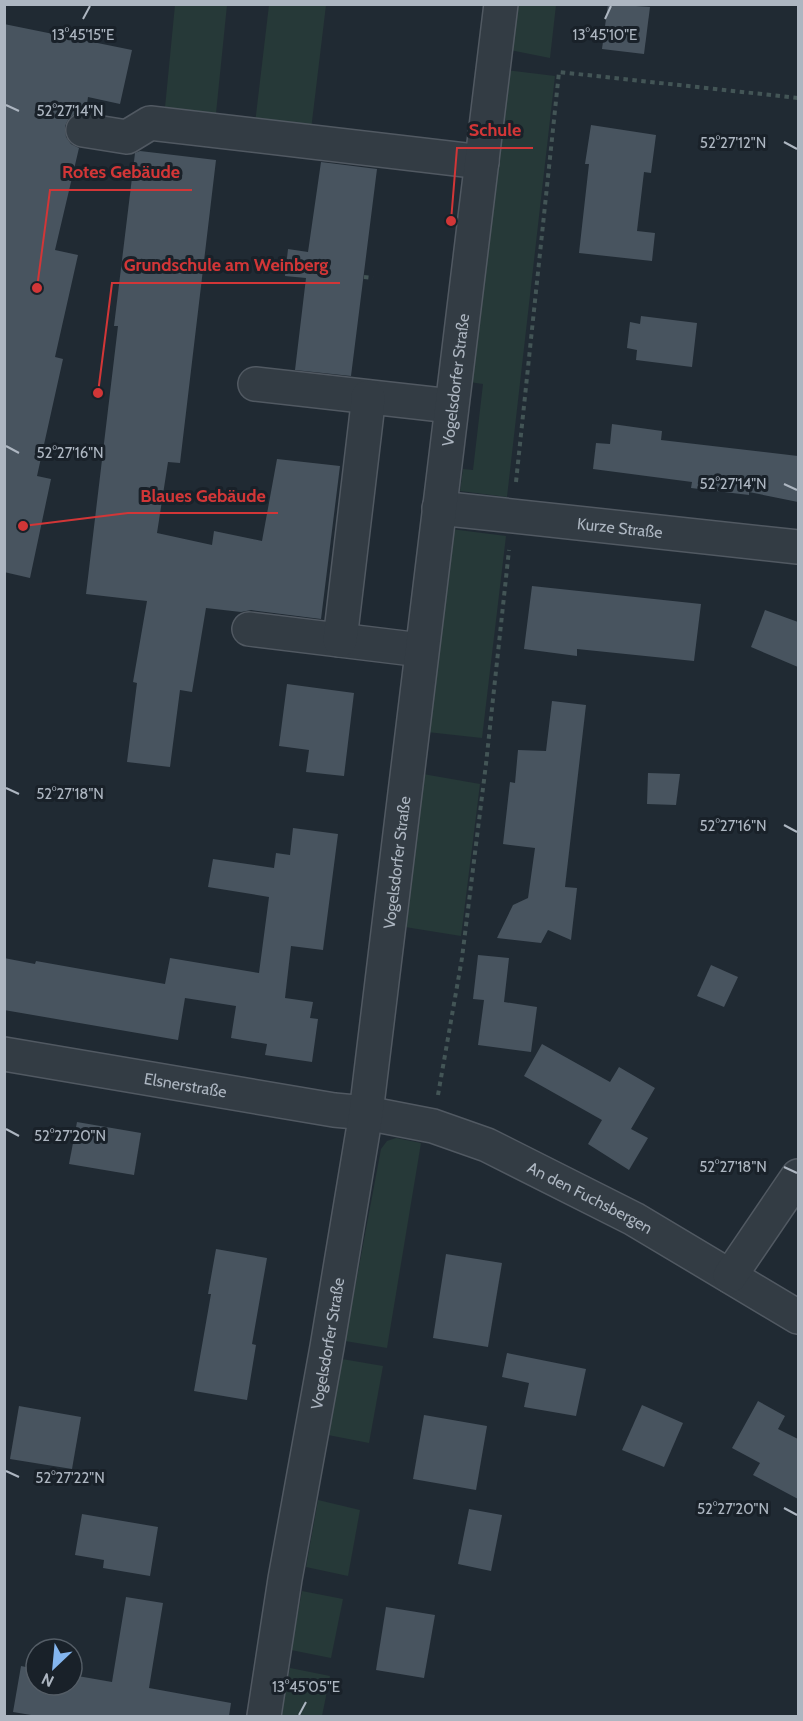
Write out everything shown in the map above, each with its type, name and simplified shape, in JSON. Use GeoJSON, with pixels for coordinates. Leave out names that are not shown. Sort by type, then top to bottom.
{"type":"FeatureCollection","features":[{"type":"Feature","properties":{"kind":"street","name":"Vogelsdorfer Straße"},"geometry":{"type":"LineString","coordinates":[[264,1716],[366,1113],[501,4]]}},
{"type":"Feature","properties":{"kind":"street"},"geometry":{"type":"LineString","coordinates":[[82,130],[128,137],[150,123],[482,162]]}},
{"type":"Feature","properties":{"kind":"street"},"geometry":{"type":"LineString","coordinates":[[255,384],[451,406]]}},
{"type":"Feature","properties":{"kind":"street"},"geometry":{"type":"LineString","coordinates":[[339,640],[368,397]]}},
{"type":"Feature","properties":{"kind":"street","name":"Kurze Straße"},"geometry":{"type":"LineString","coordinates":[[439,508],[798,547]]}},
{"type":"Feature","properties":{"kind":"street"},"geometry":{"type":"LineString","coordinates":[[249,629],[421,650]]}},
{"type":"Feature","properties":{"kind":"street","name":"Elsnerstraße"},"geometry":{"type":"LineString","coordinates":[[4,1054],[334,1110],[366,1113]]}},
{"type":"Feature","properties":{"kind":"street","name":"An den Fuchsbergen"},"geometry":{"type":"LineString","coordinates":[[366,1113],[433,1125],[487,1145],[634,1219],[798,1317]]}},
{"type":"Feature","properties":{"kind":"street"},"geometry":{"type":"LineString","coordinates":[[730,1276],[798,1176]]}},
{"type":"Feature","properties":{"kind":"path"},"geometry":{"type":"LineString","coordinates":[[433,1125],[462,958],[486,764],[559,72],[798,98]]}},
{"type":"Feature","properties":{"kind":"path"},"geometry":{"type":"LineString","coordinates":[[364,277],[374,278]]}},
{"type":"Feature","properties":{"kind":"green space"},"geometry":{"type":"Polygon","coordinates":[[[175,5],[227,5],[215,123],[164,118],[175,5]]]}},
{"type":"Feature","properties":{"kind":"green space"},"geometry":{"type":"Polygon","coordinates":[[[269,5],[326,5],[310,138],[254,132],[269,5]]]}},
{"type":"Feature","properties":{"kind":"green space"},"geometry":{"type":"Polygon","coordinates":[[[514,5],[556,5],[550,58],[510,50],[514,5]]]}},
{"type":"Feature","properties":{"kind":"green space"},"geometry":{"type":"Polygon","coordinates":[[[505,70],[555,76],[507,497],[460,491],[463,469],[473,470],[483,384],[469,382],[505,70]]]}},
{"type":"Feature","properties":{"kind":"green space"},"geometry":{"type":"Polygon","coordinates":[[[451,529],[506,536],[482,738],[427,732],[451,529]]]}},
{"type":"Feature","properties":{"kind":"green space"},"geometry":{"type":"Polygon","coordinates":[[[423,774],[480,784],[461,936],[405,927],[423,774]]]}},
{"type":"Feature","properties":{"kind":"green space"},"geometry":{"type":"Polygon","coordinates":[[[396,1138],[421,1143],[387,1348],[345,1341],[381,1149],[387,1141],[396,1138]]]}},
{"type":"Feature","properties":{"kind":"green space"},"geometry":{"type":"Polygon","coordinates":[[[342,1359],[383,1366],[369,1443],[328,1435],[342,1359]]]}},
{"type":"Feature","properties":{"kind":"green space"},"geometry":{"type":"Polygon","coordinates":[[[318,1500],[360,1510],[348,1576],[306,1567],[318,1500]]]}},
{"type":"Feature","properties":{"kind":"green space"},"geometry":{"type":"Polygon","coordinates":[[[302,1591],[343,1599],[331,1658],[291,1650],[302,1591]]]}},
{"type":"Feature","properties":{"kind":"green space"},"geometry":{"type":"Polygon","coordinates":[[[290,1668],[330,1676],[322,1716],[280,1716],[290,1668]]]}},
{"type":"Feature","properties":{"kind":"building"},"geometry":{"type":"Polygon","coordinates":[[[608,4],[650,7],[644,54],[602,49],[608,4]]]}},
{"type":"Feature","properties":{"kind":"building"},"geometry":{"type":"Polygon","coordinates":[[[4,24],[132,50],[120,104],[88,97],[86,111],[76,113],[69,118],[65,126],[66,137],[71,144],[79,148],[55,250],[78,255],[55,357],[63,359],[37,476],[51,479],[30,578],[4,572],[4,24]]]}},
{"type":"Feature","properties":{"kind":"building"},"geometry":{"type":"Polygon","coordinates":[[[591,125],[656,135],[651,173],[644,172],[637,231],[655,233],[652,261],[579,253],[589,164],[585,164],[591,125]]]}},
{"type":"Feature","properties":{"kind":"building"},"geometry":{"type":"Polygon","coordinates":[[[140,151],[216,160],[180,463],[168,462],[157,533],[212,545],[214,531],[262,541],[277,459],[340,466],[321,619],[251,610],[241,612],[206,608],[192,692],[180,690],[170,767],[127,762],[137,683],[133,682],[147,601],[86,594],[118,326],[114,326],[135,153],[140,151]]]}},
{"type":"Feature","properties":{"kind":"building"},"geometry":{"type":"Polygon","coordinates":[[[321,162],[377,169],[351,376],[295,370],[306,278],[285,276],[288,249],[308,252],[321,162]]]}},
{"type":"Feature","properties":{"kind":"building"},"geometry":{"type":"Polygon","coordinates":[[[641,316],[697,323],[692,367],[636,360],[637,350],[627,348],[630,322],[640,324],[641,316]]]}},
{"type":"Feature","properties":{"kind":"building"},"geometry":{"type":"Polygon","coordinates":[[[612,424],[662,431],[661,440],[798,456],[798,502],[749,492],[749,495],[691,488],[692,482],[593,469],[596,443],[610,444],[612,424]]]}},
{"type":"Feature","properties":{"kind":"building"},"geometry":{"type":"Polygon","coordinates":[[[532,586],[701,604],[694,661],[577,649],[577,656],[524,649],[532,586]]]}},
{"type":"Feature","properties":{"kind":"building"},"geometry":{"type":"Polygon","coordinates":[[[765,610],[798,622],[798,667],[751,647],[765,610]]]}},
{"type":"Feature","properties":{"kind":"building"},"geometry":{"type":"Polygon","coordinates":[[[287,684],[354,693],[344,776],[306,772],[309,750],[279,746],[287,684]]]}},
{"type":"Feature","properties":{"kind":"building"},"geometry":{"type":"Polygon","coordinates":[[[552,701],[586,705],[565,887],[577,888],[571,940],[548,930],[541,943],[497,938],[513,905],[528,898],[535,848],[503,844],[510,782],[515,783],[518,750],[546,751],[552,701]]]}},
{"type":"Feature","properties":{"kind":"building"},"geometry":{"type":"Polygon","coordinates":[[[648,773],[680,774],[676,805],[647,804],[648,773]]]}},
{"type":"Feature","properties":{"kind":"building"},"geometry":{"type":"Polygon","coordinates":[[[293,828],[338,834],[323,950],[291,946],[285,998],[313,1002],[310,1018],[318,1019],[312,1062],[265,1055],[267,1044],[231,1038],[236,1006],[185,998],[178,1040],[4,1010],[4,958],[35,964],[36,961],[165,984],[170,958],[259,973],[269,897],[208,887],[213,859],[274,868],[276,853],[290,855],[293,828]]]}},
{"type":"Feature","properties":{"kind":"building"},"geometry":{"type":"Polygon","coordinates":[[[478,955],[509,958],[504,1002],[537,1007],[531,1052],[478,1045],[484,1000],[473,999],[478,955]]]}},
{"type":"Feature","properties":{"kind":"building"},"geometry":{"type":"Polygon","coordinates":[[[711,965],[738,977],[724,1007],[697,996],[711,965]]]}},
{"type":"Feature","properties":{"kind":"building"},"geometry":{"type":"Polygon","coordinates":[[[542,1044],[610,1082],[619,1067],[655,1088],[631,1129],[648,1138],[629,1170],[588,1144],[602,1120],[524,1076],[542,1044]]]}},
{"type":"Feature","properties":{"kind":"building"},"geometry":{"type":"Polygon","coordinates":[[[77,1122],[141,1133],[134,1175],[69,1164],[77,1122]]]}},
{"type":"Feature","properties":{"kind":"building"},"geometry":{"type":"Polygon","coordinates":[[[216,1249],[267,1258],[252,1344],[256,1345],[247,1400],[194,1391],[211,1294],[208,1294],[216,1249]]]}},
{"type":"Feature","properties":{"kind":"building"},"geometry":{"type":"Polygon","coordinates":[[[446,1254],[502,1263],[488,1347],[433,1338],[446,1254]]]}},
{"type":"Feature","properties":{"kind":"building"},"geometry":{"type":"Polygon","coordinates":[[[507,1353],[586,1369],[576,1416],[524,1407],[529,1383],[502,1377],[507,1353]]]}},
{"type":"Feature","properties":{"kind":"building"},"geometry":{"type":"Polygon","coordinates":[[[758,1401],[785,1416],[778,1429],[798,1439],[798,1499],[753,1475],[760,1463],[732,1448],[758,1401]]]}},
{"type":"Feature","properties":{"kind":"building"},"geometry":{"type":"Polygon","coordinates":[[[642,1405],[683,1423],[664,1467],[622,1450],[642,1405]]]}},
{"type":"Feature","properties":{"kind":"building"},"geometry":{"type":"Polygon","coordinates":[[[19,1406],[81,1417],[72,1469],[10,1459],[19,1406]]]}},
{"type":"Feature","properties":{"kind":"building"},"geometry":{"type":"Polygon","coordinates":[[[424,1415],[487,1426],[476,1490],[413,1479],[424,1415]]]}},
{"type":"Feature","properties":{"kind":"building"},"geometry":{"type":"Polygon","coordinates":[[[469,1509],[502,1515],[491,1571],[458,1564],[469,1509]]]}},
{"type":"Feature","properties":{"kind":"building"},"geometry":{"type":"Polygon","coordinates":[[[82,1514],[158,1527],[150,1576],[103,1568],[104,1560],[75,1555],[82,1514]]]}},
{"type":"Feature","properties":{"kind":"building"},"geometry":{"type":"Polygon","coordinates":[[[126,1597],[163,1603],[149,1688],[231,1703],[229,1716],[37,1716],[13,1712],[21,1666],[24,1667],[24,1697],[84,1697],[84,1677],[112,1682],[126,1597]]]}},
{"type":"Feature","properties":{"kind":"building"},"geometry":{"type":"Polygon","coordinates":[[[386,1607],[435,1615],[424,1678],[376,1670],[386,1607]]]}},
{"type":"Feature","properties":{"kind":"place","name":"Schule"},"geometry":{"type":"Point","coordinates":[451,221]}},
{"type":"Feature","properties":{"kind":"place","name":"Rotes Gebäude"},"geometry":{"type":"Point","coordinates":[37,288]}},
{"type":"Feature","properties":{"kind":"place","name":"Grundschule am Weinberg"},"geometry":{"type":"Point","coordinates":[98,393]}},
{"type":"Feature","properties":{"kind":"place","name":"Blaues Gebäude"},"geometry":{"type":"Point","coordinates":[23,526]}}]}
